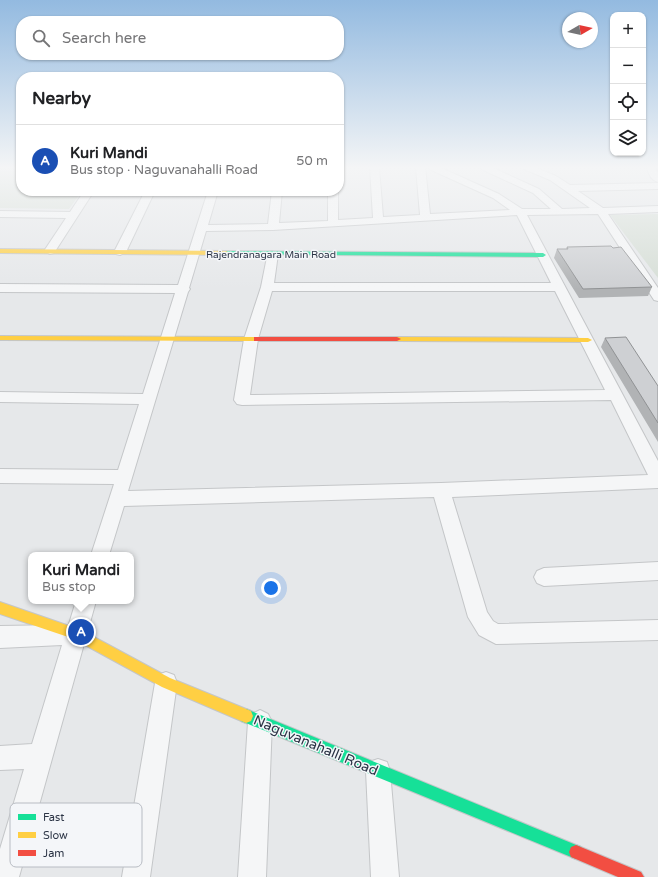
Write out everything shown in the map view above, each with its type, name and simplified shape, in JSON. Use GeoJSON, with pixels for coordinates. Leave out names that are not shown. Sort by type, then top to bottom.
{"type":"FeatureCollection","features":[{"type":"Feature","properties":{"kind":"street"},"geometry":{"type":"LineString","coordinates":[[50,251],[78,208]]}},
{"type":"Feature","properties":{"kind":"street"},"geometry":{"type":"LineString","coordinates":[[120,252],[142,208]]}},
{"type":"Feature","properties":{"kind":"street"},"geometry":{"type":"LineString","coordinates":[[101,552],[209,208]]}},
{"type":"Feature","properties":{"kind":"street"},"geometry":{"type":"LineString","coordinates":[[273,227],[275,208]]}},
{"type":"Feature","properties":{"kind":"street"},"geometry":{"type":"LineString","coordinates":[[333,208],[333,223]]}},
{"type":"Feature","properties":{"kind":"street"},"geometry":{"type":"LineString","coordinates":[[377,208],[378,221]]}},
{"type":"Feature","properties":{"kind":"street"},"geometry":{"type":"LineString","coordinates":[[424,208],[425,218]]}},
{"type":"Feature","properties":{"kind":"street"},"geometry":{"type":"LineString","coordinates":[[514,208],[520,212],[658,477]]}},
{"type":"Feature","properties":{"kind":"street"},"geometry":{"type":"LineString","coordinates":[[555,208],[560,212]]}},
{"type":"Feature","properties":{"kind":"street"},"geometry":{"type":"LineString","coordinates":[[596,208],[601,211],[658,296]]}},
{"type":"Feature","properties":{"kind":"street"},"geometry":{"type":"LineString","coordinates":[[202,228],[273,227],[520,212],[658,209]]}},
{"type":"Feature","properties":{"kind":"street"},"geometry":{"type":"LineString","coordinates":[[1,215],[74,215]]}},
{"type":"Feature","properties":{"kind":"street","name":"Rajendranagara Main Road"},"geometry":{"type":"LineString","coordinates":[[0,251],[543,255]]}},
{"type":"Feature","properties":{"kind":"street"},"geometry":{"type":"LineString","coordinates":[[272,254],[267,287],[251,339],[242,400],[616,395]]}},
{"type":"Feature","properties":{"kind":"street"},"geometry":{"type":"LineString","coordinates":[[267,287],[560,287]]}},
{"type":"Feature","properties":{"kind":"street"},"geometry":{"type":"LineString","coordinates":[[0,288],[184,290]]}},
{"type":"Feature","properties":{"kind":"street"},"geometry":{"type":"LineString","coordinates":[[0,338],[588,340]]}},
{"type":"Feature","properties":{"kind":"street"},"geometry":{"type":"LineString","coordinates":[[0,397],[148,399]]}},
{"type":"Feature","properties":{"kind":"street"},"geometry":{"type":"LineString","coordinates":[[0,476],[125,476]]}},
{"type":"Feature","properties":{"kind":"street"},"geometry":{"type":"LineString","coordinates":[[117,498],[441,490],[658,481]]}},
{"type":"Feature","properties":{"kind":"street"},"geometry":{"type":"LineString","coordinates":[[441,490],[478,617],[486,628],[496,634],[658,630]]}},
{"type":"Feature","properties":{"kind":"street"},"geometry":{"type":"LineString","coordinates":[[544,577],[658,571]]}},
{"type":"Feature","properties":{"kind":"street"},"geometry":{"type":"LineString","coordinates":[[26,803],[85,604]]}},
{"type":"Feature","properties":{"kind":"street","name":"Naguvanahalli Road"},"geometry":{"type":"LineString","coordinates":[[0,608],[77,634],[166,683],[636,877]]}},
{"type":"Feature","properties":{"kind":"street"},"geometry":{"type":"LineString","coordinates":[[0,637],[77,634]]}},
{"type":"Feature","properties":{"kind":"street"},"geometry":{"type":"LineString","coordinates":[[142,838],[166,683]]}},
{"type":"Feature","properties":{"kind":"street"},"geometry":{"type":"LineString","coordinates":[[252,877],[260,722]]}},
{"type":"Feature","properties":{"kind":"street"},"geometry":{"type":"LineString","coordinates":[[0,758],[40,756]]}},
{"type":"Feature","properties":{"kind":"street"},"geometry":{"type":"LineString","coordinates":[[378,771],[385,877]]}},
{"type":"Feature","properties":{"kind":"street"},"geometry":{"type":"LineString","coordinates":[[4,877],[10,857]]}},
{"type":"Feature","properties":{"kind":"street"},"geometry":{"type":"LineString","coordinates":[[136,877],[138,867]]}},
{"type":"Feature","properties":{"kind":"shaded area"},"geometry":{"type":"Polygon","coordinates":[[[0,208],[70,208],[69,209],[0,208]]]}},
{"type":"Feature","properties":{"kind":"shaded area"},"geometry":{"type":"Polygon","coordinates":[[[658,214],[658,278],[610,215],[658,214]]]}},
{"type":"Feature","properties":{"kind":"building"},"geometry":{"type":"Polygon","coordinates":[[[611,246],[613,248],[621,247],[652,287],[583,289],[557,249],[568,249],[567,247],[611,246]]]}},
{"type":"Feature","properties":{"kind":"building"},"geometry":{"type":"Polygon","coordinates":[[[626,337],[658,386],[658,423],[605,338],[626,337]]]}},
{"type":"Feature","properties":{"kind":"traffic: fast"},"geometry":{"type":"LineString","coordinates":[[226,253],[543,255]]}},
{"type":"Feature","properties":{"kind":"traffic: fast"},"geometry":{"type":"LineString","coordinates":[[246,716],[576,852]]}},
{"type":"Feature","properties":{"kind":"traffic: slow"},"geometry":{"type":"LineString","coordinates":[[0,251],[226,253]]}},
{"type":"Feature","properties":{"kind":"traffic: slow"},"geometry":{"type":"LineString","coordinates":[[0,338],[257,339]]}},
{"type":"Feature","properties":{"kind":"traffic: slow"},"geometry":{"type":"LineString","coordinates":[[397,339],[588,340]]}},
{"type":"Feature","properties":{"kind":"traffic: slow"},"geometry":{"type":"LineString","coordinates":[[0,608],[77,634],[166,683],[246,716]]}},
{"type":"Feature","properties":{"kind":"traffic: jam"},"geometry":{"type":"LineString","coordinates":[[257,339],[397,339]]}},
{"type":"Feature","properties":{"kind":"traffic: jam"},"geometry":{"type":"LineString","coordinates":[[576,852],[636,877]]}},
{"type":"Feature","properties":{"kind":"place","name":"Kuri Mandi"},"geometry":{"type":"Point","coordinates":[81,632]}}]}
